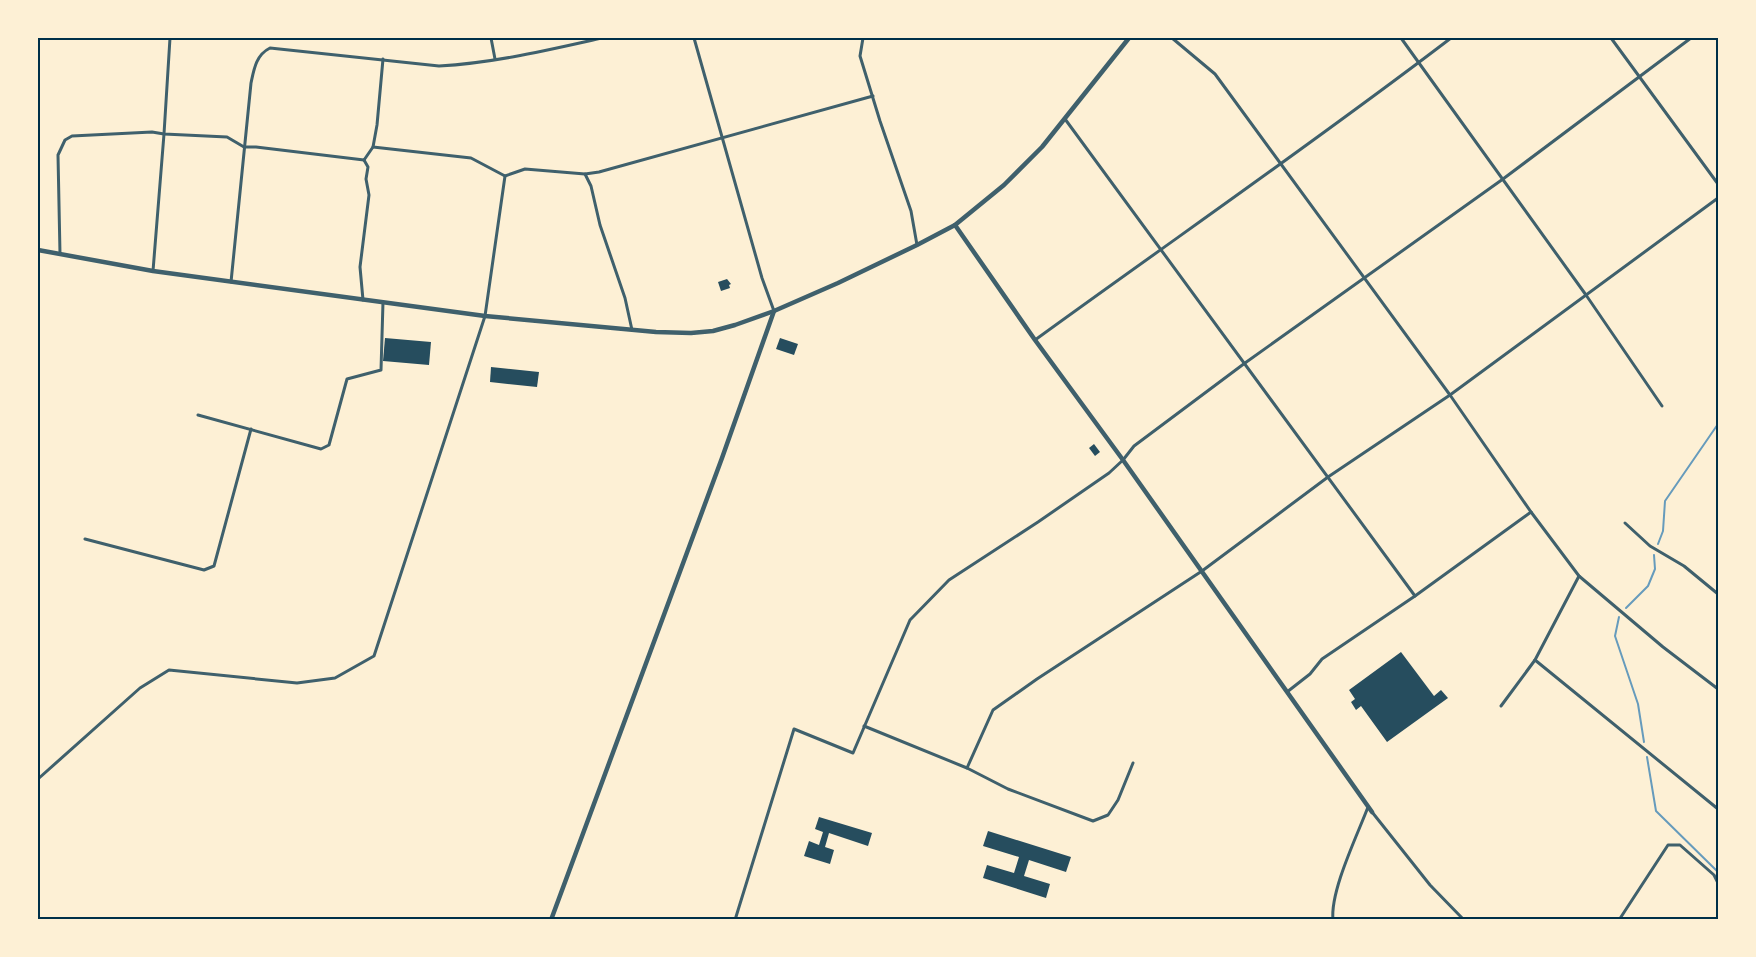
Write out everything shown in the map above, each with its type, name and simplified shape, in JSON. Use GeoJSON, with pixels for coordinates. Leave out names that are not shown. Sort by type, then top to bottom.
{"type":"FeatureCollection","features":[{"type":"Feature","properties":{"kind":"street"},"geometry":{"type":"LineString","coordinates":[[153,271],[170,38]]}},
{"type":"Feature","properties":{"kind":"street"},"geometry":{"type":"LineString","coordinates":[[491,38],[495,59]]}},
{"type":"Feature","properties":{"kind":"street"},"geometry":{"type":"LineString","coordinates":[[231,282],[251,83],[256,64],[263,52],[270,48],[439,66],[463,65],[602,38]]}},
{"type":"Feature","properties":{"kind":"street"},"geometry":{"type":"LineString","coordinates":[[551,920],[719,466],[774,311],[760,270],[694,38]]}},
{"type":"Feature","properties":{"kind":"street"},"geometry":{"type":"LineString","coordinates":[[863,38],[860,56],[911,211],[917,245]]}},
{"type":"Feature","properties":{"kind":"street"},"geometry":{"type":"LineString","coordinates":[[38,250],[153,271],[485,316],[632,330],[690,333],[713,330],[735,325],[774,311],[838,283],[917,245],[955,224],[1004,185],[1042,147],[1129,38]]}},
{"type":"Feature","properties":{"kind":"street"},"geometry":{"type":"LineString","coordinates":[[1172,38],[1215,74],[1450,395],[1531,512],[1579,576],[1663,647],[1718,689]]}},
{"type":"Feature","properties":{"kind":"street"},"geometry":{"type":"LineString","coordinates":[[1401,38],[1586,295],[1662,406]]}},
{"type":"Feature","properties":{"kind":"street"},"geometry":{"type":"LineString","coordinates":[[1035,340],[1281,164],[1451,38]]}},
{"type":"Feature","properties":{"kind":"street"},"geometry":{"type":"LineString","coordinates":[[1611,38],[1718,184]]}},
{"type":"Feature","properties":{"kind":"street"},"geometry":{"type":"LineString","coordinates":[[735,920],[794,729],[853,753],[910,620],[949,580],[1109,473],[1134,446],[1245,363],[1503,179],[1691,38]]}},
{"type":"Feature","properties":{"kind":"street"},"geometry":{"type":"LineString","coordinates":[[364,160],[373,147],[380,110],[383,59]]}},
{"type":"Feature","properties":{"kind":"street"},"geometry":{"type":"LineString","coordinates":[[373,147],[471,158],[505,176],[525,170],[585,174],[600,172],[723,139],[873,96]]}},
{"type":"Feature","properties":{"kind":"street"},"geometry":{"type":"LineString","coordinates":[[1065,119],[1415,596]]}},
{"type":"Feature","properties":{"kind":"street"},"geometry":{"type":"LineString","coordinates":[[60,254],[58,155],[65,140],[72,136],[152,132],[226,137],[244,147],[364,160]]}},
{"type":"Feature","properties":{"kind":"street"},"geometry":{"type":"LineString","coordinates":[[363,300],[360,267],[369,195],[366,179],[368,167],[364,160]]}},
{"type":"Feature","properties":{"kind":"street"},"geometry":{"type":"LineString","coordinates":[[585,174],[592,186],[600,225],[625,298],[632,330]]}},
{"type":"Feature","properties":{"kind":"street"},"geometry":{"type":"LineString","coordinates":[[38,779],[140,688],[169,670],[297,683],[335,678],[374,656],[485,316],[505,176]]}},
{"type":"Feature","properties":{"kind":"street"},"geometry":{"type":"LineString","coordinates":[[967,768],[992,710],[1202,571],[1328,477],[1450,395],[1718,198]]}},
{"type":"Feature","properties":{"kind":"street"},"geometry":{"type":"LineString","coordinates":[[955,224],[1035,340],[1123,460],[1368,807],[1430,885],[1464,920]]}},
{"type":"Feature","properties":{"kind":"street"},"geometry":{"type":"LineString","coordinates":[[198,415],[321,449],[329,445],[347,379],[381,370],[383,302]]}},
{"type":"Feature","properties":{"kind":"street"},"geometry":{"type":"LineString","coordinates":[[85,539],[204,570],[214,566],[251,429]]}},
{"type":"Feature","properties":{"kind":"street"},"geometry":{"type":"LineString","coordinates":[[1286,692],[1310,674],[1322,658],[1415,596],[1531,512]]}},
{"type":"Feature","properties":{"kind":"street"},"geometry":{"type":"LineString","coordinates":[[1625,523],[1650,546],[1684,566],[1718,594]]}},
{"type":"Feature","properties":{"kind":"street"},"geometry":{"type":"LineString","coordinates":[[1501,706],[1534,660],[1579,576]]}},
{"type":"Feature","properties":{"kind":"street"},"geometry":{"type":"LineString","coordinates":[[1534,660],[1718,809]]}},
{"type":"Feature","properties":{"kind":"street"},"geometry":{"type":"LineString","coordinates":[[864,726],[967,768],[1008,789],[1093,821],[1108,815],[1118,800],[1133,763]]}},
{"type":"Feature","properties":{"kind":"street"},"geometry":{"type":"LineString","coordinates":[[1333,920],[1332,909],[1338,886],[1368,807]]}},
{"type":"Feature","properties":{"kind":"street"},"geometry":{"type":"LineString","coordinates":[[1620,920],[1668,845],[1680,845],[1714,876],[1718,884]]}},
{"type":"Feature","properties":{"kind":"building"},"geometry":{"type":"Polygon","coordinates":[[[727,279],[731,284],[729,285],[730,288],[721,291],[718,282],[727,279]]]}},
{"type":"Feature","properties":{"kind":"building"},"geometry":{"type":"Polygon","coordinates":[[[385,338],[431,342],[429,365],[383,361],[385,338]]]}},
{"type":"Feature","properties":{"kind":"building"},"geometry":{"type":"Polygon","coordinates":[[[780,338],[798,344],[794,355],[776,349],[780,338]]]}},
{"type":"Feature","properties":{"kind":"building"},"geometry":{"type":"Polygon","coordinates":[[[491,367],[539,372],[537,387],[490,382],[491,367]]]}},
{"type":"Feature","properties":{"kind":"building"},"geometry":{"type":"Polygon","coordinates":[[[1094,444],[1100,452],[1095,456],[1089,448],[1094,444]]]}},
{"type":"Feature","properties":{"kind":"building"},"geometry":{"type":"Polygon","coordinates":[[[1401,652],[1434,696],[1441,690],[1448,698],[1387,742],[1361,706],[1356,710],[1351,702],[1355,699],[1349,690],[1401,652]]]}},
{"type":"Feature","properties":{"kind":"building"},"geometry":{"type":"Polygon","coordinates":[[[819,817],[872,833],[868,846],[829,833],[825,847],[834,850],[830,864],[804,856],[809,841],[819,845],[823,832],[815,829],[819,817]]]}},
{"type":"Feature","properties":{"kind":"building"},"geometry":{"type":"Polygon","coordinates":[[[988,831],[1071,857],[1066,872],[1029,860],[1024,876],[1050,884],[1046,898],[983,878],[987,865],[1014,873],[1019,857],[983,846],[988,831]]]}},
{"type":"Feature","properties":{"kind":"waterway"},"geometry":{"type":"LineString","coordinates":[[1658,544],[1663,531],[1665,501],[1718,424]]}},
{"type":"Feature","properties":{"kind":"waterway"},"geometry":{"type":"LineString","coordinates":[[1626,608],[1648,586],[1655,569],[1654,555]]}},
{"type":"Feature","properties":{"kind":"waterway"},"geometry":{"type":"LineString","coordinates":[[1619,617],[1615,636],[1638,704],[1644,742]]}},
{"type":"Feature","properties":{"kind":"waterway"},"geometry":{"type":"LineString","coordinates":[[1647,757],[1656,811],[1718,872]]}}]}
